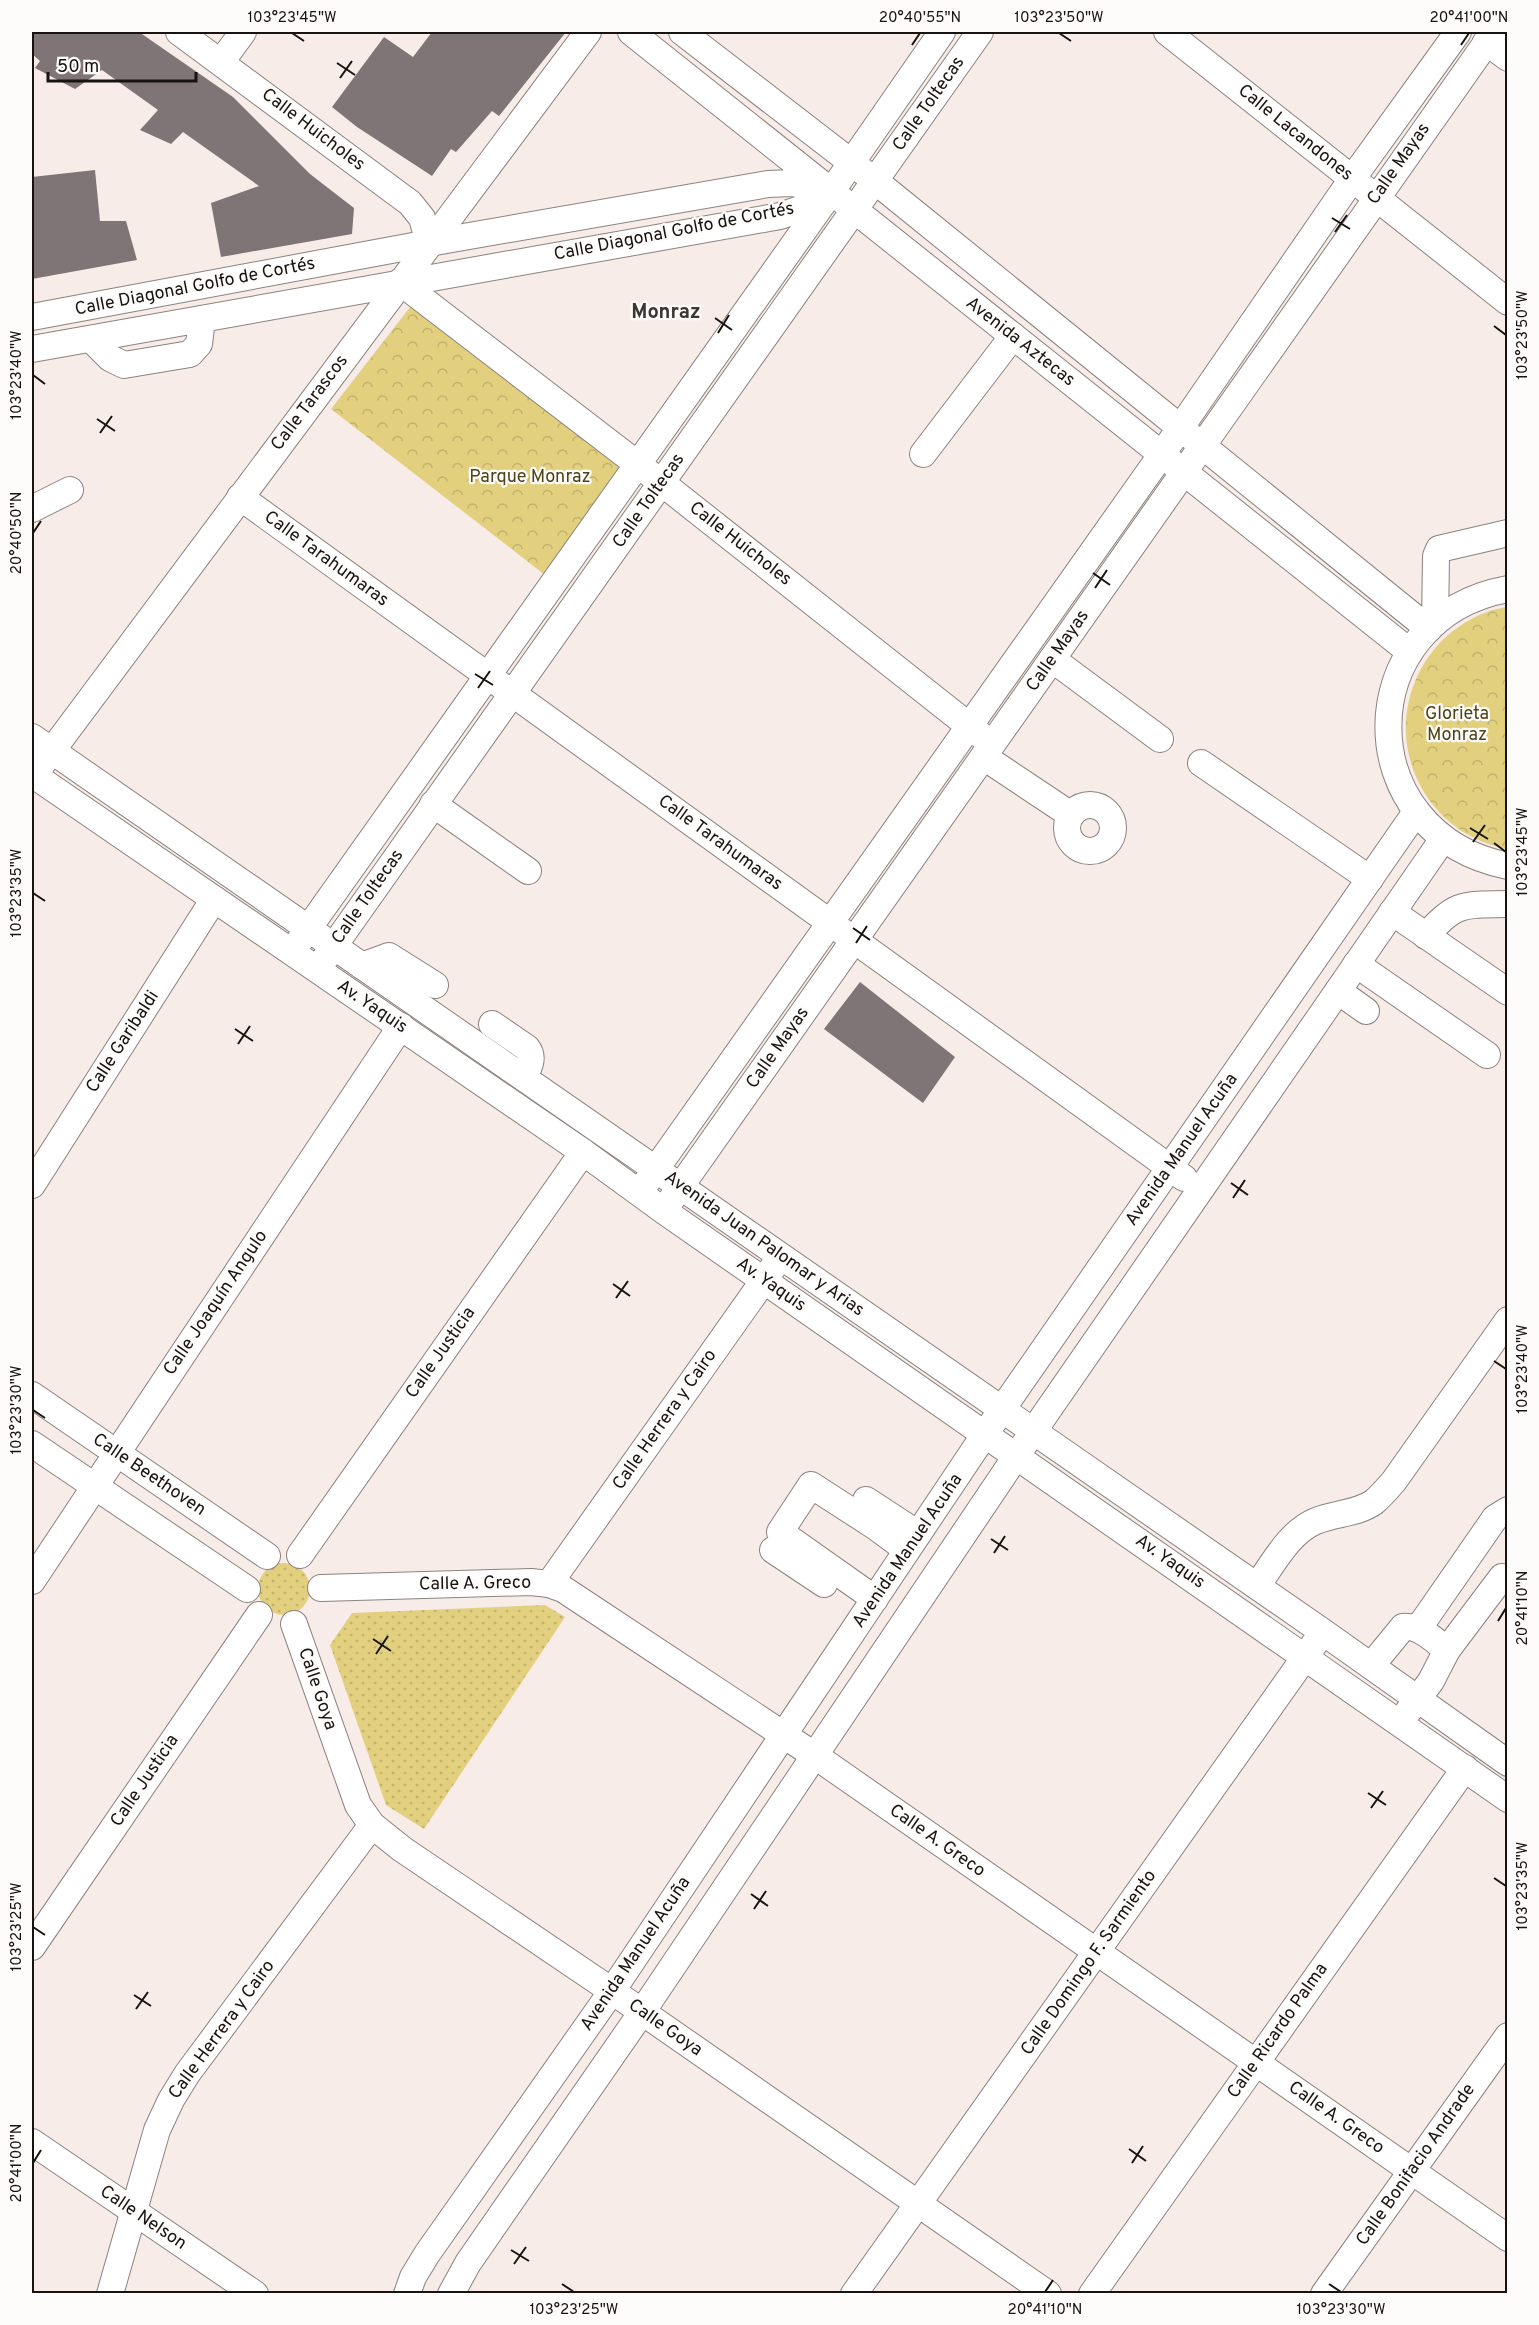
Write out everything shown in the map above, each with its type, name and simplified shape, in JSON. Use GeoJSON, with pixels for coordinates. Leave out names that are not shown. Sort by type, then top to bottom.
{"type":"FeatureCollection","features":[{"type":"Feature","properties":{"kind":"street","name":"Calle Huicholes"},"geometry":{"type":"LineString","coordinates":[[179,32],[410,203],[422,218],[429,243]]}},
{"type":"Feature","properties":{"kind":"street"},"geometry":{"type":"LineString","coordinates":[[221,62],[243,32]]}},
{"type":"Feature","properties":{"kind":"street","name":"Calle Tarascos"},"geometry":{"type":"LineString","coordinates":[[32,776],[41,744],[240,497],[588,32]]}},
{"type":"Feature","properties":{"kind":"street","name":"Avenida Aztecas"},"geometry":{"type":"LineString","coordinates":[[631,32],[1410,652]]}},
{"type":"Feature","properties":{"kind":"street","name":"Avenida Aztecas"},"geometry":{"type":"LineString","coordinates":[[682,32],[874,180],[1432,626]]}},
{"type":"Feature","properties":{"kind":"street","name":"Calle Toltecas"},"geometry":{"type":"LineString","coordinates":[[292,952],[942,32]]}},
{"type":"Feature","properties":{"kind":"street","name":"Calle Toltecas"},"geometry":{"type":"LineString","coordinates":[[317,970],[980,32]]}},
{"type":"Feature","properties":{"kind":"street","name":"Calle Lacandones"},"geometry":{"type":"LineString","coordinates":[[1167,32],[1508,302]]}},
{"type":"Feature","properties":{"kind":"street","name":"Calle Mayas"},"geometry":{"type":"LineString","coordinates":[[639,1193],[1181,427],[1352,179],[1458,32]]}},
{"type":"Feature","properties":{"kind":"street"},"geometry":{"type":"LineString","coordinates":[[1490,37],[1508,58]]}},
{"type":"Feature","properties":{"kind":"street","name":"Calle Mayas"},"geometry":{"type":"LineString","coordinates":[[664,1210],[1375,197],[1490,37]]}},
{"type":"Feature","properties":{"kind":"street","name":"Calle Diagonal Golfo de Cortés"},"geometry":{"type":"LineString","coordinates":[[32,317],[768,183],[793,183],[831,192]]}},
{"type":"Feature","properties":{"kind":"street","name":"Calle Diagonal Golfo de Cortés"},"geometry":{"type":"LineString","coordinates":[[32,349],[780,216],[803,208],[831,192]]}},
{"type":"Feature","properties":{"kind":"street","name":"Calle Huicholes"},"geometry":{"type":"LineString","coordinates":[[400,282],[638,464],[969,726],[988,750],[1071,815]]}},
{"type":"Feature","properties":{"kind":"street"},"geometry":{"type":"LineString","coordinates":[[923,454],[1013,336]]}},
{"type":"Feature","properties":{"kind":"street"},"geometry":{"type":"LineString","coordinates":[[32,509],[70,490]]}},
{"type":"Feature","properties":{"kind":"street","name":"Calle Tarahumaras"},"geometry":{"type":"LineString","coordinates":[[240,497],[1200,1190]]}},
{"type":"Feature","properties":{"kind":"street"},"geometry":{"type":"LineString","coordinates":[[1432,626],[1437,552],[1443,547],[1508,533]]}},
{"type":"Feature","properties":{"kind":"street"},"geometry":{"type":"LineString","coordinates":[[1508,589],[1491,592],[1468,601],[1447,613],[1432,626],[1410,652],[1399,674],[1391,697],[1388,721],[1389,745],[1394,769],[1403,791],[1416,812],[1443,839],[1464,852],[1487,862],[1508,866]]}},
{"type":"Feature","properties":{"kind":"street"},"geometry":{"type":"LineString","coordinates":[[1052,659],[1160,740]]}},
{"type":"Feature","properties":{"kind":"street","name":"Av. Yaquis"},"geometry":{"type":"LineString","coordinates":[[41,744],[656,1169]]}},
{"type":"Feature","properties":{"kind":"street"},"geometry":{"type":"LineString","coordinates":[[1201,764],[1370,879]]}},
{"type":"Feature","properties":{"kind":"street","name":"Av. Yaquis"},"geometry":{"type":"LineString","coordinates":[[32,776],[214,898],[583,1152],[1508,1799]]}},
{"type":"Feature","properties":{"kind":"street"},"geometry":{"type":"LineString","coordinates":[[434,804],[528,871]]}},
{"type":"Feature","properties":{"kind":"street","name":"Avenida Manuel Acuña"},"geometry":{"type":"LineString","coordinates":[[406,2294],[427,2254],[612,1991],[985,1434],[1416,812]]}},
{"type":"Feature","properties":{"kind":"street","name":"Avenida Manuel Acuña"},"geometry":{"type":"LineString","coordinates":[[451,2294],[468,2263],[642,2012],[1017,1455],[1443,839]]}},
{"type":"Feature","properties":{"kind":"street","name":"Calle Garibaldi"},"geometry":{"type":"LineString","coordinates":[[32,1185],[214,898]]}},
{"type":"Feature","properties":{"kind":"street"},"geometry":{"type":"LineString","coordinates":[[1426,936],[1443,916],[1466,905],[1508,904]]}},
{"type":"Feature","properties":{"kind":"street"},"geometry":{"type":"LineString","coordinates":[[1392,912],[1508,992]]}},
{"type":"Feature","properties":{"kind":"street"},"geometry":{"type":"LineString","coordinates":[[362,966],[389,956],[435,985]]}},
{"type":"Feature","properties":{"kind":"street"},"geometry":{"type":"LineString","coordinates":[[1356,964],[1487,1055]]}},
{"type":"Feature","properties":{"kind":"street"},"geometry":{"type":"LineString","coordinates":[[1338,991],[1366,1011]]}},
{"type":"Feature","properties":{"kind":"street"},"geometry":{"type":"LineString","coordinates":[[492,1024],[527,1048],[531,1054],[524,1078]]}},
{"type":"Feature","properties":{"kind":"street","name":"Calle Joaquín Angulo"},"geometry":{"type":"LineString","coordinates":[[32,1581],[401,1026]]}},
{"type":"Feature","properties":{"kind":"street","name":"Calle Justicia"},"geometry":{"type":"LineString","coordinates":[[300,1555],[583,1152]]}},
{"type":"Feature","properties":{"kind":"street","name":"Avenida Juan Palomar y Arias"},"geometry":{"type":"LineString","coordinates":[[656,1169],[872,1319]]}},
{"type":"Feature","properties":{"kind":"street","name":"Calle Herrera y Cairo"},"geometry":{"type":"LineString","coordinates":[[549,1584],[781,1256]]}},
{"type":"Feature","properties":{"kind":"street","name":"Av. Yaquis"},"geometry":{"type":"LineString","coordinates":[[872,1319],[1508,1763]]}},
{"type":"Feature","properties":{"kind":"street"},"geometry":{"type":"LineString","coordinates":[[1257,1586],[1278,1555],[1298,1533],[1316,1521],[1350,1512],[1374,1502],[1394,1481],[1508,1320]]}},
{"type":"Feature","properties":{"kind":"street","name":"Calle Beethoven"},"geometry":{"type":"LineString","coordinates":[[32,1395],[267,1556]]}},
{"type":"Feature","properties":{"kind":"street"},"geometry":{"type":"LineString","coordinates":[[32,1444],[247,1589]]}},
{"type":"Feature","properties":{"kind":"street"},"geometry":{"type":"LineString","coordinates":[[818,1470],[913,1542]]}},
{"type":"Feature","properties":{"kind":"street"},"geometry":{"type":"LineString","coordinates":[[871,1606],[780,1532],[812,1485],[876,1527],[913,1542]]}},
{"type":"Feature","properties":{"kind":"street"},"geometry":{"type":"LineString","coordinates":[[1418,1629],[1496,1518],[1508,1510]]}},
{"type":"Feature","properties":{"kind":"street"},"geometry":{"type":"LineString","coordinates":[[773,1550],[871,1606]]}},
{"type":"Feature","properties":{"kind":"street"},"geometry":{"type":"LineString","coordinates":[[283,1551],[300,1555],[315,1569],[321,1588],[317,1605],[313,1611],[294,1624],[273,1624],[259,1615],[250,1604],[247,1589],[250,1572],[267,1556],[283,1551]]}},
{"type":"Feature","properties":{"kind":"street"},"geometry":{"type":"LineString","coordinates":[[1400,1722],[1431,1681],[1447,1650],[1506,1576]]}},
{"type":"Feature","properties":{"kind":"street","name":"Calle A. Greco"},"geometry":{"type":"LineString","coordinates":[[321,1588],[531,1582],[549,1584],[563,1589],[814,1755],[1508,2238]]}},
{"type":"Feature","properties":{"kind":"street","name":"Calle Justicia"},"geometry":{"type":"LineString","coordinates":[[32,1947],[259,1615]]}},
{"type":"Feature","properties":{"kind":"street","name":"Calle Goya"},"geometry":{"type":"LineString","coordinates":[[294,1624],[358,1805],[372,1825],[402,1849],[612,1991],[1048,2294]]}},
{"type":"Feature","properties":{"kind":"street"},"geometry":{"type":"LineString","coordinates":[[1371,1666],[1397,1632],[1411,1626],[1447,1650]]}},
{"type":"Feature","properties":{"kind":"street","name":"Calle Domingo F. Sarmiento"},"geometry":{"type":"LineString","coordinates":[[854,2294],[1323,1632]]}},
{"type":"Feature","properties":{"kind":"street","name":"Calle Ricardo Palma"},"geometry":{"type":"LineString","coordinates":[[1092,2294],[1465,1768]]}},
{"type":"Feature","properties":{"kind":"street","name":"Calle Herrera y Cairo"},"geometry":{"type":"LineString","coordinates":[[110,2294],[156,2130],[171,2100],[187,2074],[372,1825]]}},
{"type":"Feature","properties":{"kind":"street","name":"Calle Bonifacio Andrade"},"geometry":{"type":"LineString","coordinates":[[1324,2294],[1508,2036]]}},
{"type":"Feature","properties":{"kind":"street","name":"Calle Nelson"},"geometry":{"type":"LineString","coordinates":[[32,2142],[255,2294]]}},
{"type":"Feature","properties":{"kind":"green space","name":"Parque Monraz"},"geometry":{"type":"Polygon","coordinates":[[[414,302],[628,467],[545,575],[331,409],[414,302]]]}},
{"type":"Feature","properties":{"kind":"green space","name":"Glorieta Monraz"},"geometry":{"type":"Polygon","coordinates":[[[1507,607],[1507,849],[1474,838],[1447,820],[1427,796],[1413,768],[1406,738],[1408,706],[1418,675],[1437,646],[1469,620],[1507,607]]]}},
{"type":"Feature","properties":{"kind":"green space"},"geometry":{"type":"Polygon","coordinates":[[[279,1563],[289,1563],[303,1570],[310,1589],[303,1608],[289,1615],[279,1615],[269,1611],[262,1604],[258,1594],[258,1584],[262,1574],[269,1567],[279,1563]]]}},
{"type":"Feature","properties":{"kind":"green space"},"geometry":{"type":"Polygon","coordinates":[[[545,1605],[565,1617],[424,1829],[386,1805],[330,1645],[352,1613],[545,1605]]]}},
{"type":"Feature","properties":{"kind":"building"},"geometry":{"type":"Polygon","coordinates":[[[32,32],[139,32],[233,97],[310,174],[354,208],[352,234],[221,257],[211,203],[259,186],[183,132],[171,144],[140,130],[158,110],[102,70],[75,89],[35,68],[40,61],[32,54],[32,32]]]}},
{"type":"Feature","properties":{"kind":"building"},"geometry":{"type":"Polygon","coordinates":[[[432,32],[566,32],[499,116],[492,111],[456,152],[451,149],[432,176],[357,127],[332,107],[384,37],[413,57],[432,32]]]}},
{"type":"Feature","properties":{"kind":"building"},"geometry":{"type":"Polygon","coordinates":[[[95,170],[100,221],[126,221],[137,260],[32,279],[32,177],[95,170]]]}},
{"type":"Feature","properties":{"kind":"building"},"geometry":{"type":"Polygon","coordinates":[[[860,982],[955,1057],[923,1103],[824,1029],[860,982]]]}},
{"type":"Feature","properties":{"kind":"district","name":"Monraz"},"geometry":{"type":"Point","coordinates":[666,313]}}]}
